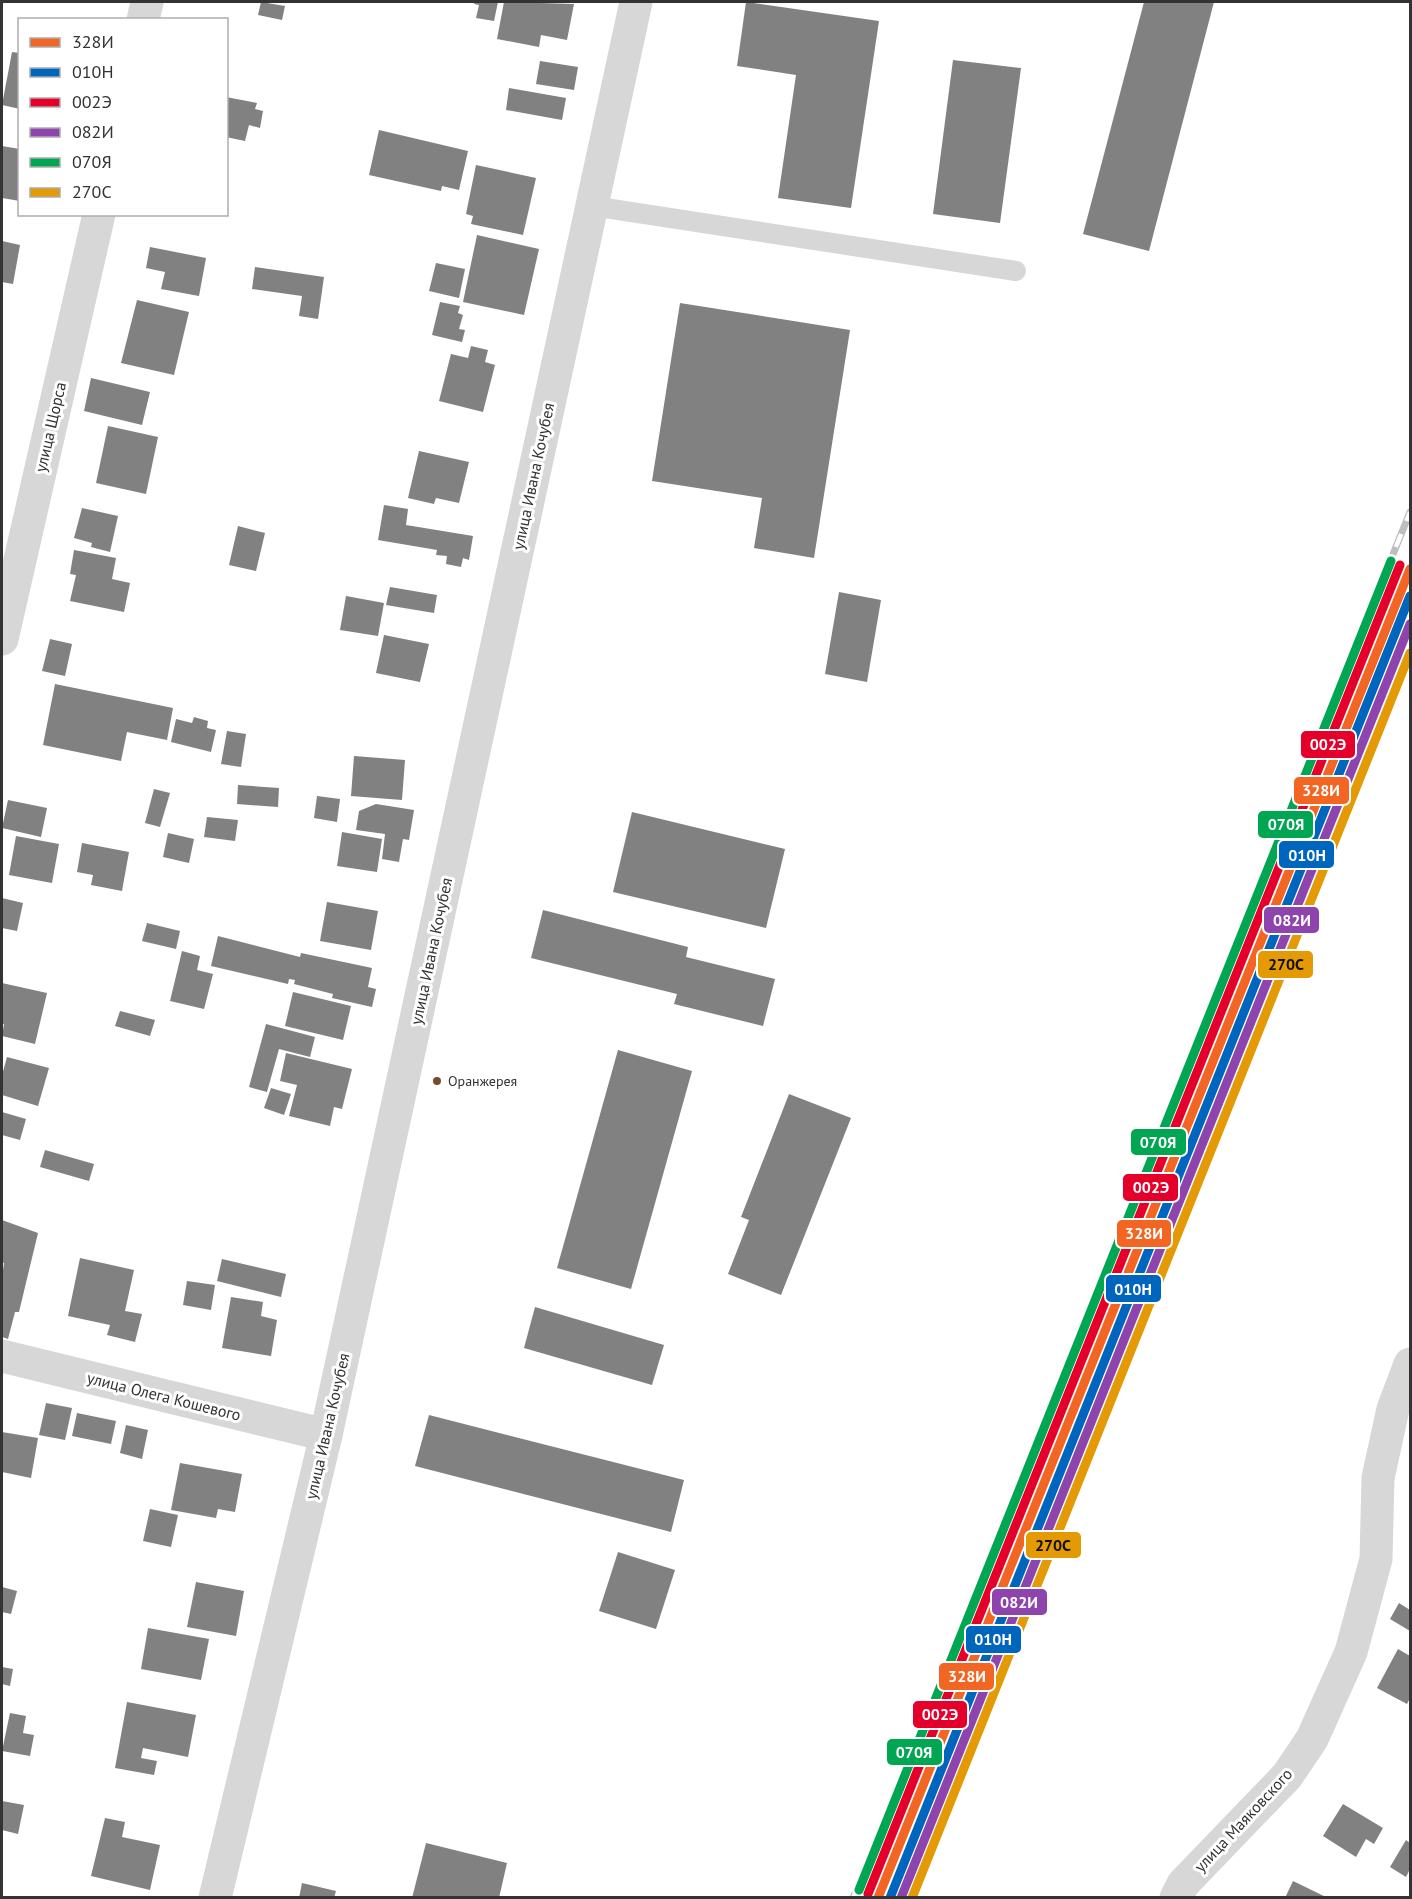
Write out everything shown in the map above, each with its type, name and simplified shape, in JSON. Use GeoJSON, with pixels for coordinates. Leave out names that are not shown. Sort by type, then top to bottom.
{"type":"FeatureCollection","features":[{"type":"Feature","properties":{"kind":"street"},"geometry":{"type":"LineString","coordinates":[[143,18],[147,2]]}},
{"type":"Feature","properties":{"kind":"street","name":"улица Ивана Кочубея"},"geometry":{"type":"LineString","coordinates":[[215,1898],[326,1435],[636,2]]}},
{"type":"Feature","properties":{"kind":"street","name":"улица Щорса"},"geometry":{"type":"LineString","coordinates":[[2,639],[99,216]]}},
{"type":"Feature","properties":{"kind":"street","name":"улица Олега Кошевого"},"geometry":{"type":"LineString","coordinates":[[2,1356],[326,1435]]}},
{"type":"Feature","properties":{"kind":"street","name":"улица Маяковского"},"geometry":{"type":"LineString","coordinates":[[1176,1898],[1183,1884],[1287,1776],[1312,1739],[1351,1652],[1376,1559],[1378,1478],[1393,1409],[1410,1364]]}},
{"type":"Feature","properties":{"kind":"lane"},"geometry":{"type":"LineString","coordinates":[[592,206],[1016,271]]}},
{"type":"Feature","properties":{"kind":"building"},"geometry":{"type":"Polygon","coordinates":[[[261,2],[285,6],[282,20],[258,15],[261,2]]]}},
{"type":"Feature","properties":{"kind":"building"},"geometry":{"type":"Polygon","coordinates":[[[475,2],[498,2],[494,21],[476,18],[479,5],[474,4],[475,2]]]}},
{"type":"Feature","properties":{"kind":"building"},"geometry":{"type":"Polygon","coordinates":[[[504,2],[574,4],[567,40],[541,35],[539,47],[497,39],[504,2]]]}},
{"type":"Feature","properties":{"kind":"building"},"geometry":{"type":"Polygon","coordinates":[[[746,2],[879,21],[851,208],[778,198],[796,75],[737,66],[746,2]]]}},
{"type":"Feature","properties":{"kind":"building"},"geometry":{"type":"Polygon","coordinates":[[[1144,2],[1214,2],[1149,251],[1083,234],[1144,2]]]}},
{"type":"Feature","properties":{"kind":"building"},"geometry":{"type":"Polygon","coordinates":[[[12,52],[18,53],[18,109],[2,105],[12,52]]]}},
{"type":"Feature","properties":{"kind":"building"},"geometry":{"type":"Polygon","coordinates":[[[953,60],[1021,68],[1000,223],[933,214],[953,60]]]}},
{"type":"Feature","properties":{"kind":"building"},"geometry":{"type":"Polygon","coordinates":[[[540,61],[578,67],[574,90],[536,84],[540,61]]]}},
{"type":"Feature","properties":{"kind":"building"},"geometry":{"type":"Polygon","coordinates":[[[509,88],[566,98],[562,120],[506,110],[509,88]]]}},
{"type":"Feature","properties":{"kind":"building"},"geometry":{"type":"Polygon","coordinates":[[[228,97],[257,103],[255,109],[263,111],[260,128],[249,125],[245,141],[228,137],[228,97]]]}},
{"type":"Feature","properties":{"kind":"building"},"geometry":{"type":"Polygon","coordinates":[[[379,130],[468,151],[459,190],[442,186],[441,191],[369,175],[379,130]]]}},
{"type":"Feature","properties":{"kind":"building"},"geometry":{"type":"Polygon","coordinates":[[[2,146],[18,149],[18,201],[2,198],[2,146]]]}},
{"type":"Feature","properties":{"kind":"building"},"geometry":{"type":"Polygon","coordinates":[[[476,165],[536,178],[523,235],[471,224],[473,216],[466,214],[476,165]]]}},
{"type":"Feature","properties":{"kind":"building"},"geometry":{"type":"Polygon","coordinates":[[[477,235],[539,249],[524,315],[463,302],[477,235]]]}},
{"type":"Feature","properties":{"kind":"building"},"geometry":{"type":"Polygon","coordinates":[[[2,241],[20,245],[13,284],[2,282],[2,241]]]}},
{"type":"Feature","properties":{"kind":"building"},"geometry":{"type":"Polygon","coordinates":[[[150,247],[206,258],[199,296],[161,289],[165,272],[146,268],[150,247]]]}},
{"type":"Feature","properties":{"kind":"building"},"geometry":{"type":"Polygon","coordinates":[[[436,263],[465,269],[459,298],[429,291],[436,263]]]}},
{"type":"Feature","properties":{"kind":"building"},"geometry":{"type":"Polygon","coordinates":[[[255,267],[324,277],[318,319],[299,316],[302,296],[252,289],[255,267]]]}},
{"type":"Feature","properties":{"kind":"building"},"geometry":{"type":"Polygon","coordinates":[[[137,300],[189,312],[174,375],[121,363],[137,300]]]}},
{"type":"Feature","properties":{"kind":"building"},"geometry":{"type":"Polygon","coordinates":[[[440,302],[460,306],[458,313],[463,315],[459,329],[465,330],[462,342],[432,335],[440,302]]]}},
{"type":"Feature","properties":{"kind":"building"},"geometry":{"type":"Polygon","coordinates":[[[680,303],[850,330],[814,558],[754,548],[762,498],[652,481],[680,303]]]}},
{"type":"Feature","properties":{"kind":"building"},"geometry":{"type":"Polygon","coordinates":[[[471,346],[488,350],[485,362],[495,365],[483,412],[439,401],[451,354],[468,358],[471,346]]]}},
{"type":"Feature","properties":{"kind":"building"},"geometry":{"type":"Polygon","coordinates":[[[91,378],[150,392],[142,425],[84,411],[91,378]]]}},
{"type":"Feature","properties":{"kind":"building"},"geometry":{"type":"Polygon","coordinates":[[[108,426],[158,437],[146,494],[96,483],[108,426]]]}},
{"type":"Feature","properties":{"kind":"building"},"geometry":{"type":"Polygon","coordinates":[[[419,451],[469,462],[459,503],[436,498],[434,504],[408,498],[419,451]]]}},
{"type":"Feature","properties":{"kind":"building"},"geometry":{"type":"Polygon","coordinates":[[[384,505],[408,509],[406,525],[473,536],[469,560],[463,558],[461,567],[446,564],[447,556],[436,555],[437,550],[378,540],[384,505]]]}},
{"type":"Feature","properties":{"kind":"building"},"geometry":{"type":"Polygon","coordinates":[[[82,508],[118,516],[110,552],[91,547],[92,543],[74,538],[82,508]]]}},
{"type":"Feature","properties":{"kind":"building"},"geometry":{"type":"Polygon","coordinates":[[[238,526],[265,533],[256,571],[229,565],[238,526]]]}},
{"type":"Feature","properties":{"kind":"building"},"geometry":{"type":"Polygon","coordinates":[[[74,550],[116,558],[112,579],[130,583],[124,612],[70,601],[76,575],[70,574],[74,550]]]}},
{"type":"Feature","properties":{"kind":"building"},"geometry":{"type":"Polygon","coordinates":[[[390,587],[437,595],[434,613],[386,605],[390,587]]]}},
{"type":"Feature","properties":{"kind":"building"},"geometry":{"type":"Polygon","coordinates":[[[839,592],[881,600],[867,682],[825,674],[839,592]]]}},
{"type":"Feature","properties":{"kind":"building"},"geometry":{"type":"Polygon","coordinates":[[[346,596],[384,603],[378,636],[340,630],[346,596]]]}},
{"type":"Feature","properties":{"kind":"building"},"geometry":{"type":"Polygon","coordinates":[[[384,635],[429,644],[420,682],[376,673],[384,635]]]}},
{"type":"Feature","properties":{"kind":"building"},"geometry":{"type":"Polygon","coordinates":[[[50,639],[72,644],[65,676],[42,671],[50,639]]]}},
{"type":"Feature","properties":{"kind":"building"},"geometry":{"type":"Polygon","coordinates":[[[55,684],[173,708],[167,740],[127,732],[121,761],[43,745],[55,684]]]}},
{"type":"Feature","properties":{"kind":"building"},"geometry":{"type":"Polygon","coordinates":[[[194,717],[208,721],[207,728],[216,730],[211,752],[171,742],[176,719],[192,723],[194,717]]]}},
{"type":"Feature","properties":{"kind":"building"},"geometry":{"type":"Polygon","coordinates":[[[227,731],[246,734],[241,767],[221,764],[227,731]]]}},
{"type":"Feature","properties":{"kind":"building"},"geometry":{"type":"Polygon","coordinates":[[[354,756],[405,760],[402,800],[351,796],[354,756]]]}},
{"type":"Feature","properties":{"kind":"building"},"geometry":{"type":"Polygon","coordinates":[[[238,785],[279,788],[278,807],[237,804],[238,785]]]}},
{"type":"Feature","properties":{"kind":"building"},"geometry":{"type":"Polygon","coordinates":[[[154,789],[170,793],[160,827],[145,823],[154,789]]]}},
{"type":"Feature","properties":{"kind":"building"},"geometry":{"type":"Polygon","coordinates":[[[317,796],[340,799],[337,822],[314,818],[317,796]]]}},
{"type":"Feature","properties":{"kind":"building"},"geometry":{"type":"Polygon","coordinates":[[[8,800],[47,808],[41,837],[2,828],[8,800]]]}},
{"type":"Feature","properties":{"kind":"building"},"geometry":{"type":"Polygon","coordinates":[[[376,804],[414,810],[409,840],[403,839],[399,862],[382,859],[385,834],[356,830],[359,811],[376,804]]]}},
{"type":"Feature","properties":{"kind":"building"},"geometry":{"type":"Polygon","coordinates":[[[632,812],[785,849],[766,928],[613,892],[632,812]]]}},
{"type":"Feature","properties":{"kind":"building"},"geometry":{"type":"Polygon","coordinates":[[[207,817],[238,820],[235,841],[204,837],[207,817]]]}},
{"type":"Feature","properties":{"kind":"building"},"geometry":{"type":"Polygon","coordinates":[[[342,832],[382,839],[377,872],[337,866],[342,832]]]}},
{"type":"Feature","properties":{"kind":"building"},"geometry":{"type":"Polygon","coordinates":[[[168,833],[194,839],[189,863],[163,857],[168,833]]]}},
{"type":"Feature","properties":{"kind":"building"},"geometry":{"type":"Polygon","coordinates":[[[16,836],[59,844],[52,883],[9,875],[16,836]]]}},
{"type":"Feature","properties":{"kind":"building"},"geometry":{"type":"Polygon","coordinates":[[[82,843],[129,852],[122,891],[91,885],[93,875],[77,872],[82,843]]]}},
{"type":"Feature","properties":{"kind":"building"},"geometry":{"type":"Polygon","coordinates":[[[2,898],[23,903],[17,931],[2,928],[2,898]]]}},
{"type":"Feature","properties":{"kind":"building"},"geometry":{"type":"Polygon","coordinates":[[[327,902],[378,911],[371,950],[320,941],[327,902]]]}},
{"type":"Feature","properties":{"kind":"building"},"geometry":{"type":"Polygon","coordinates":[[[543,910],[688,947],[686,957],[775,979],[763,1026],[674,1004],[677,994],[531,958],[543,910]]]}},
{"type":"Feature","properties":{"kind":"building"},"geometry":{"type":"Polygon","coordinates":[[[147,923],[180,931],[176,949],[142,941],[147,923]]]}},
{"type":"Feature","properties":{"kind":"building"},"geometry":{"type":"Polygon","coordinates":[[[218,936],[300,957],[301,953],[372,968],[368,987],[376,989],[372,1007],[332,998],[333,994],[294,984],[295,980],[289,979],[288,984],[211,966],[218,936]]]}},
{"type":"Feature","properties":{"kind":"building"},"geometry":{"type":"Polygon","coordinates":[[[182,951],[200,956],[197,970],[213,974],[204,1009],[170,1001],[182,951]]]}},
{"type":"Feature","properties":{"kind":"building"},"geometry":{"type":"Polygon","coordinates":[[[2,983],[47,993],[35,1044],[2,1036],[4,1024],[2,1024],[2,983]]]}},
{"type":"Feature","properties":{"kind":"building"},"geometry":{"type":"Polygon","coordinates":[[[293,992],[351,1006],[343,1040],[285,1026],[293,992]]]}},
{"type":"Feature","properties":{"kind":"building"},"geometry":{"type":"Polygon","coordinates":[[[120,1011],[155,1020],[150,1036],[115,1026],[120,1011]]]}},
{"type":"Feature","properties":{"kind":"building"},"geometry":{"type":"Polygon","coordinates":[[[266,1024],[315,1037],[310,1057],[279,1049],[267,1092],[249,1087],[266,1024]]]}},
{"type":"Feature","properties":{"kind":"building"},"geometry":{"type":"Polygon","coordinates":[[[618,1050],[692,1071],[631,1289],[557,1268],[618,1050]]]}},
{"type":"Feature","properties":{"kind":"building"},"geometry":{"type":"Polygon","coordinates":[[[286,1053],[352,1069],[342,1109],[334,1107],[330,1126],[289,1116],[297,1085],[280,1081],[286,1053]]]}},
{"type":"Feature","properties":{"kind":"building"},"geometry":{"type":"Polygon","coordinates":[[[7,1057],[49,1068],[38,1106],[2,1095],[2,1075],[7,1057]]]}},
{"type":"Feature","properties":{"kind":"building"},"geometry":{"type":"Polygon","coordinates":[[[271,1088],[291,1094],[284,1115],[264,1108],[271,1088]]]}},
{"type":"Feature","properties":{"kind":"building"},"geometry":{"type":"Polygon","coordinates":[[[789,1094],[851,1118],[781,1295],[728,1274],[749,1220],[741,1217],[789,1094]]]}},
{"type":"Feature","properties":{"kind":"building"},"geometry":{"type":"Polygon","coordinates":[[[2,1112],[26,1119],[20,1140],[2,1135],[2,1112]]]}},
{"type":"Feature","properties":{"kind":"building"},"geometry":{"type":"Polygon","coordinates":[[[45,1150],[94,1164],[89,1181],[40,1167],[45,1150]]]}},
{"type":"Feature","properties":{"kind":"building"},"geometry":{"type":"Polygon","coordinates":[[[2,1220],[38,1233],[19,1312],[15,1312],[8,1339],[2,1337],[4,1263],[2,1262],[2,1220]]]}},
{"type":"Feature","properties":{"kind":"building"},"geometry":{"type":"Polygon","coordinates":[[[80,1258],[134,1270],[125,1311],[142,1314],[135,1342],[107,1335],[110,1325],[68,1316],[80,1258]]]}},
{"type":"Feature","properties":{"kind":"building"},"geometry":{"type":"Polygon","coordinates":[[[222,1259],[286,1274],[281,1297],[217,1281],[222,1259]]]}},
{"type":"Feature","properties":{"kind":"building"},"geometry":{"type":"Polygon","coordinates":[[[187,1281],[215,1285],[211,1310],[183,1305],[187,1281]]]}},
{"type":"Feature","properties":{"kind":"building"},"geometry":{"type":"Polygon","coordinates":[[[231,1297],[263,1302],[261,1316],[277,1320],[271,1356],[222,1348],[231,1297]]]}},
{"type":"Feature","properties":{"kind":"building"},"geometry":{"type":"Polygon","coordinates":[[[535,1307],[664,1345],[652,1385],[524,1348],[535,1307]]]}},
{"type":"Feature","properties":{"kind":"building"},"geometry":{"type":"Polygon","coordinates":[[[46,1403],[72,1408],[65,1440],[39,1435],[46,1403]]]}},
{"type":"Feature","properties":{"kind":"building"},"geometry":{"type":"Polygon","coordinates":[[[77,1413],[116,1421],[111,1444],[72,1436],[77,1413]]]}},
{"type":"Feature","properties":{"kind":"building"},"geometry":{"type":"Polygon","coordinates":[[[429,1415],[684,1480],[671,1532],[415,1466],[429,1415]]]}},
{"type":"Feature","properties":{"kind":"building"},"geometry":{"type":"Polygon","coordinates":[[[126,1425],[148,1430],[142,1459],[120,1453],[126,1425]]]}},
{"type":"Feature","properties":{"kind":"building"},"geometry":{"type":"Polygon","coordinates":[[[2,1432],[38,1438],[31,1478],[2,1472],[2,1432]]]}},
{"type":"Feature","properties":{"kind":"building"},"geometry":{"type":"Polygon","coordinates":[[[180,1463],[242,1474],[235,1512],[218,1509],[216,1518],[171,1510],[180,1463]]]}},
{"type":"Feature","properties":{"kind":"building"},"geometry":{"type":"Polygon","coordinates":[[[150,1509],[178,1515],[171,1547],[143,1541],[150,1509]]]}},
{"type":"Feature","properties":{"kind":"building"},"geometry":{"type":"Polygon","coordinates":[[[618,1552],[675,1570],[656,1629],[599,1611],[618,1552]]]}},
{"type":"Feature","properties":{"kind":"building"},"geometry":{"type":"Polygon","coordinates":[[[196,1582],[244,1591],[236,1636],[187,1627],[196,1582]]]}},
{"type":"Feature","properties":{"kind":"building"},"geometry":{"type":"Polygon","coordinates":[[[2,1587],[17,1591],[11,1614],[2,1612],[2,1587]]]}},
{"type":"Feature","properties":{"kind":"building"},"geometry":{"type":"Polygon","coordinates":[[[1399,1603],[1410,1610],[1410,1631],[1390,1619],[1399,1603]]]}},
{"type":"Feature","properties":{"kind":"building"},"geometry":{"type":"Polygon","coordinates":[[[148,1628],[209,1639],[201,1680],[141,1669],[148,1628]]]}},
{"type":"Feature","properties":{"kind":"building"},"geometry":{"type":"Polygon","coordinates":[[[1398,1649],[1410,1656],[1410,1698],[1407,1704],[1377,1688],[1398,1649]]]}},
{"type":"Feature","properties":{"kind":"building"},"geometry":{"type":"Polygon","coordinates":[[[2,1667],[13,1669],[10,1686],[2,1684],[2,1667]]]}},
{"type":"Feature","properties":{"kind":"building"},"geometry":{"type":"Polygon","coordinates":[[[127,1702],[196,1715],[188,1757],[143,1748],[141,1758],[157,1761],[154,1775],[115,1768],[127,1702]]]}},
{"type":"Feature","properties":{"kind":"building"},"geometry":{"type":"Polygon","coordinates":[[[10,1713],[26,1716],[23,1733],[34,1735],[30,1756],[2,1751],[10,1713]]]}},
{"type":"Feature","properties":{"kind":"building"},"geometry":{"type":"Polygon","coordinates":[[[2,1801],[24,1805],[18,1834],[2,1830],[2,1801]]]}},
{"type":"Feature","properties":{"kind":"building"},"geometry":{"type":"Polygon","coordinates":[[[1343,1804],[1383,1828],[1374,1844],[1366,1839],[1356,1857],[1323,1836],[1343,1804]]]}},
{"type":"Feature","properties":{"kind":"building"},"geometry":{"type":"Polygon","coordinates":[[[105,1818],[125,1822],[122,1837],[160,1845],[150,1890],[91,1876],[105,1818]]]}},
{"type":"Feature","properties":{"kind":"building"},"geometry":{"type":"Polygon","coordinates":[[[1406,1840],[1410,1843],[1410,1869],[1406,1877],[1390,1867],[1406,1840]]]}},
{"type":"Feature","properties":{"kind":"building"},"geometry":{"type":"Polygon","coordinates":[[[426,1843],[507,1863],[499,1898],[412,1898],[426,1843]]]}},
{"type":"Feature","properties":{"kind":"building"},"geometry":{"type":"Polygon","coordinates":[[[1293,1881],[1328,1898],[1285,1898],[1293,1881]]]}},
{"type":"Feature","properties":{"kind":"building"},"geometry":{"type":"Polygon","coordinates":[[[302,1883],[336,1891],[334,1898],[299,1898],[302,1883]]]}},
{"type":"Feature","properties":{"kind":"railway"},"geometry":{"type":"LineString","coordinates":[[853,1898],[1410,512]]}},
{"type":"Feature","properties":{"kind":"railway"},"geometry":{"type":"LineString","coordinates":[[906,1898],[1410,639]]}},
{"type":"Feature","properties":{"kind":"transit line","name":"070Я"},"geometry":{"type":"LineString","coordinates":[[859,1890],[1391,561]]}},
{"type":"Feature","properties":{"kind":"transit line","name":"002Э"},"geometry":{"type":"LineString","coordinates":[[868,1894],[1400,565]]}},
{"type":"Feature","properties":{"kind":"transit line","name":"328И"},"geometry":{"type":"LineString","coordinates":[[878,1898],[1410,569]]}},
{"type":"Feature","properties":{"kind":"transit line","name":"010Н"},"geometry":{"type":"LineString","coordinates":[[890,1898],[1410,596]]}},
{"type":"Feature","properties":{"kind":"transit line","name":"082И"},"geometry":{"type":"LineString","coordinates":[[901,1898],[1410,624]]}},
{"type":"Feature","properties":{"kind":"transit line","name":"270С"},"geometry":{"type":"LineString","coordinates":[[912,1898],[1410,653]]}},
{"type":"Feature","properties":{"kind":"place","name":"Оранжерея"},"geometry":{"type":"Point","coordinates":[437,1081]}}]}
